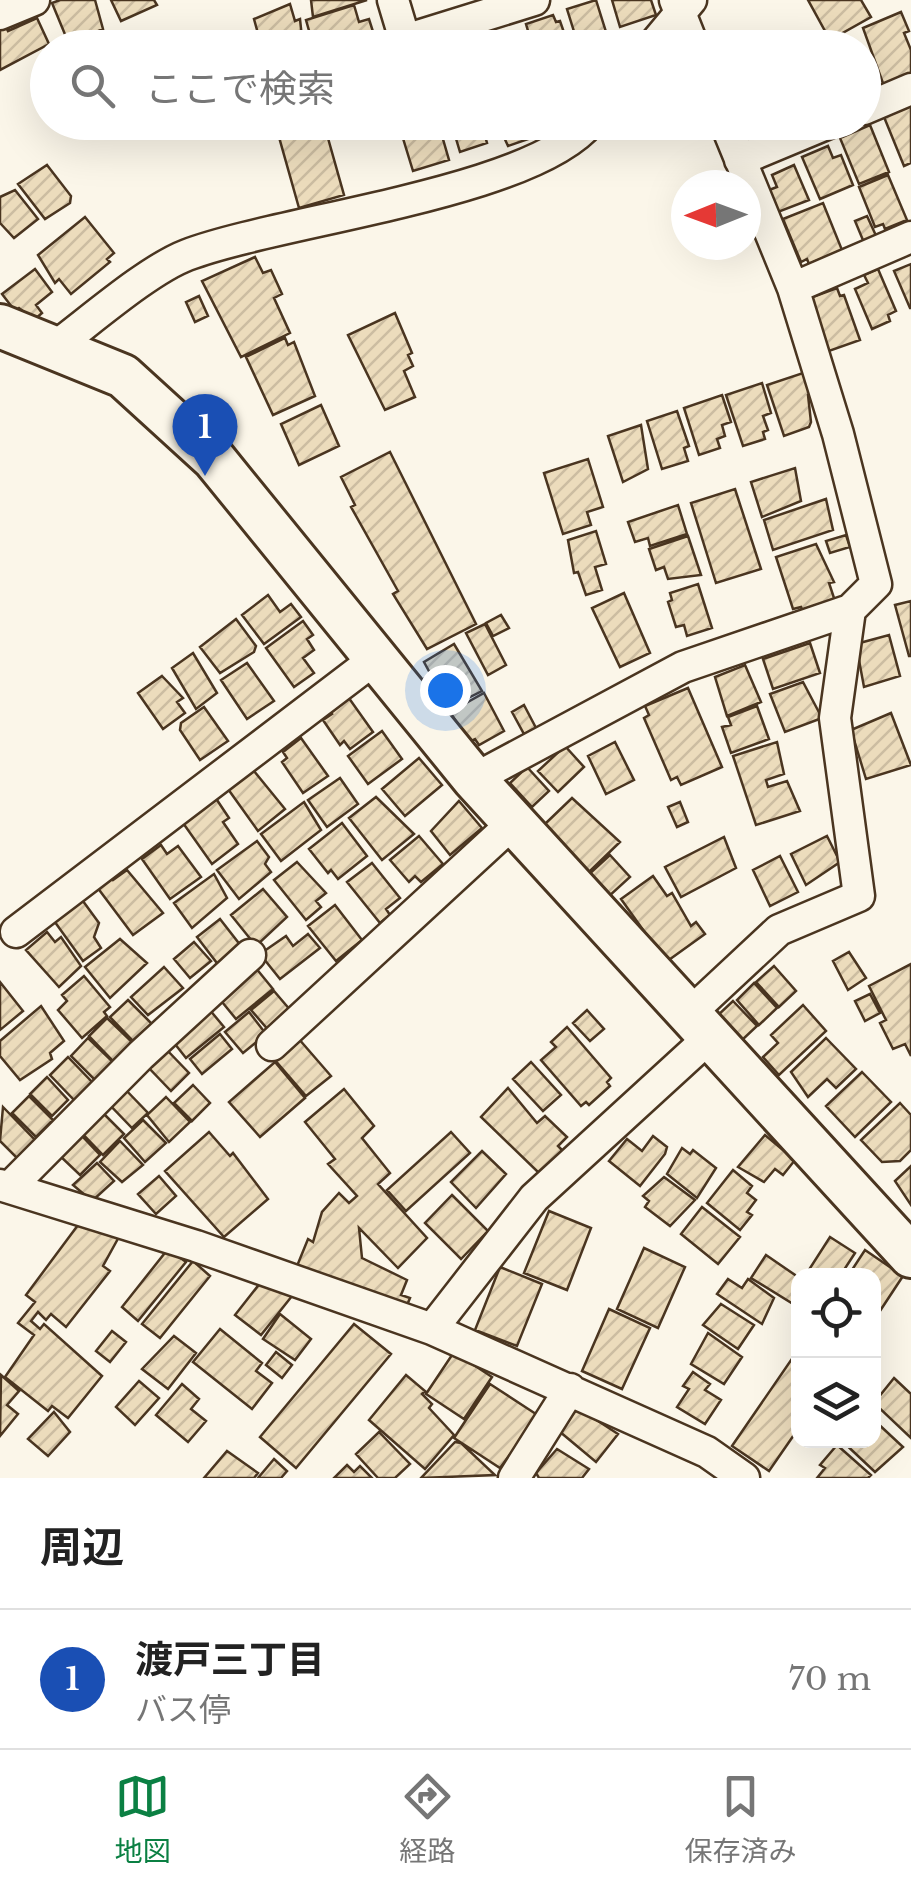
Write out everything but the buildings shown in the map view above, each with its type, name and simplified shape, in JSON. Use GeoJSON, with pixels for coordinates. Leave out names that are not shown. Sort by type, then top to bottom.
{"type":"FeatureCollection","features":[{"type":"Feature","properties":{"kind":"street"},"geometry":{"type":"LineString","coordinates":[[0,14],[34,0]]}},
{"type":"Feature","properties":{"kind":"street"},"geometry":{"type":"LineString","coordinates":[[393,0],[403,30]]}},
{"type":"Feature","properties":{"kind":"street"},"geometry":{"type":"LineString","coordinates":[[438,30],[534,0]]}},
{"type":"Feature","properties":{"kind":"street"},"geometry":{"type":"LineString","coordinates":[[664,30],[682,4]]}},
{"type":"Feature","properties":{"kind":"street"},"geometry":{"type":"LineString","coordinates":[[682,4],[689,30]]}},
{"type":"Feature","properties":{"kind":"street"},"geometry":{"type":"LineString","coordinates":[[881,102],[911,89]]}},
{"type":"Feature","properties":{"kind":"street"},"geometry":{"type":"LineString","coordinates":[[55,347],[183,256],[452,188],[565,146],[571,140]]}},
{"type":"Feature","properties":{"kind":"street"},"geometry":{"type":"LineString","coordinates":[[474,779],[683,666],[850,610],[876,584],[838,434],[793,288],[732,140]]}},
{"type":"Feature","properties":{"kind":"street"},"geometry":{"type":"LineString","coordinates":[[740,160],[787,140]]}},
{"type":"Feature","properties":{"kind":"street"},"geometry":{"type":"LineString","coordinates":[[793,288],[911,236]]}},
{"type":"Feature","properties":{"kind":"street"},"geometry":{"type":"LineString","coordinates":[[0,326],[123,376],[214,459],[474,779],[910,1252]]}},
{"type":"Feature","properties":{"kind":"street"},"geometry":{"type":"LineString","coordinates":[[432,1329],[534,1198],[700,1025],[779,930],[859,896],[835,718],[850,610]]}},
{"type":"Feature","properties":{"kind":"street"},"geometry":{"type":"LineString","coordinates":[[16,932],[376,659]]}},
{"type":"Feature","properties":{"kind":"street"},"geometry":{"type":"LineString","coordinates":[[272,1045],[514,822]]}},
{"type":"Feature","properties":{"kind":"street"},"geometry":{"type":"LineString","coordinates":[[250,955],[5,1186],[432,1329],[706,1452],[744,1478]]}},
{"type":"Feature","properties":{"kind":"street"},"geometry":{"type":"LineString","coordinates":[[514,1478],[570,1389]]}},
{"type":"Feature","properties":{"kind":"place","name":"渡戸三丁目"},"geometry":{"type":"Point","coordinates":[205,476]}}]}
